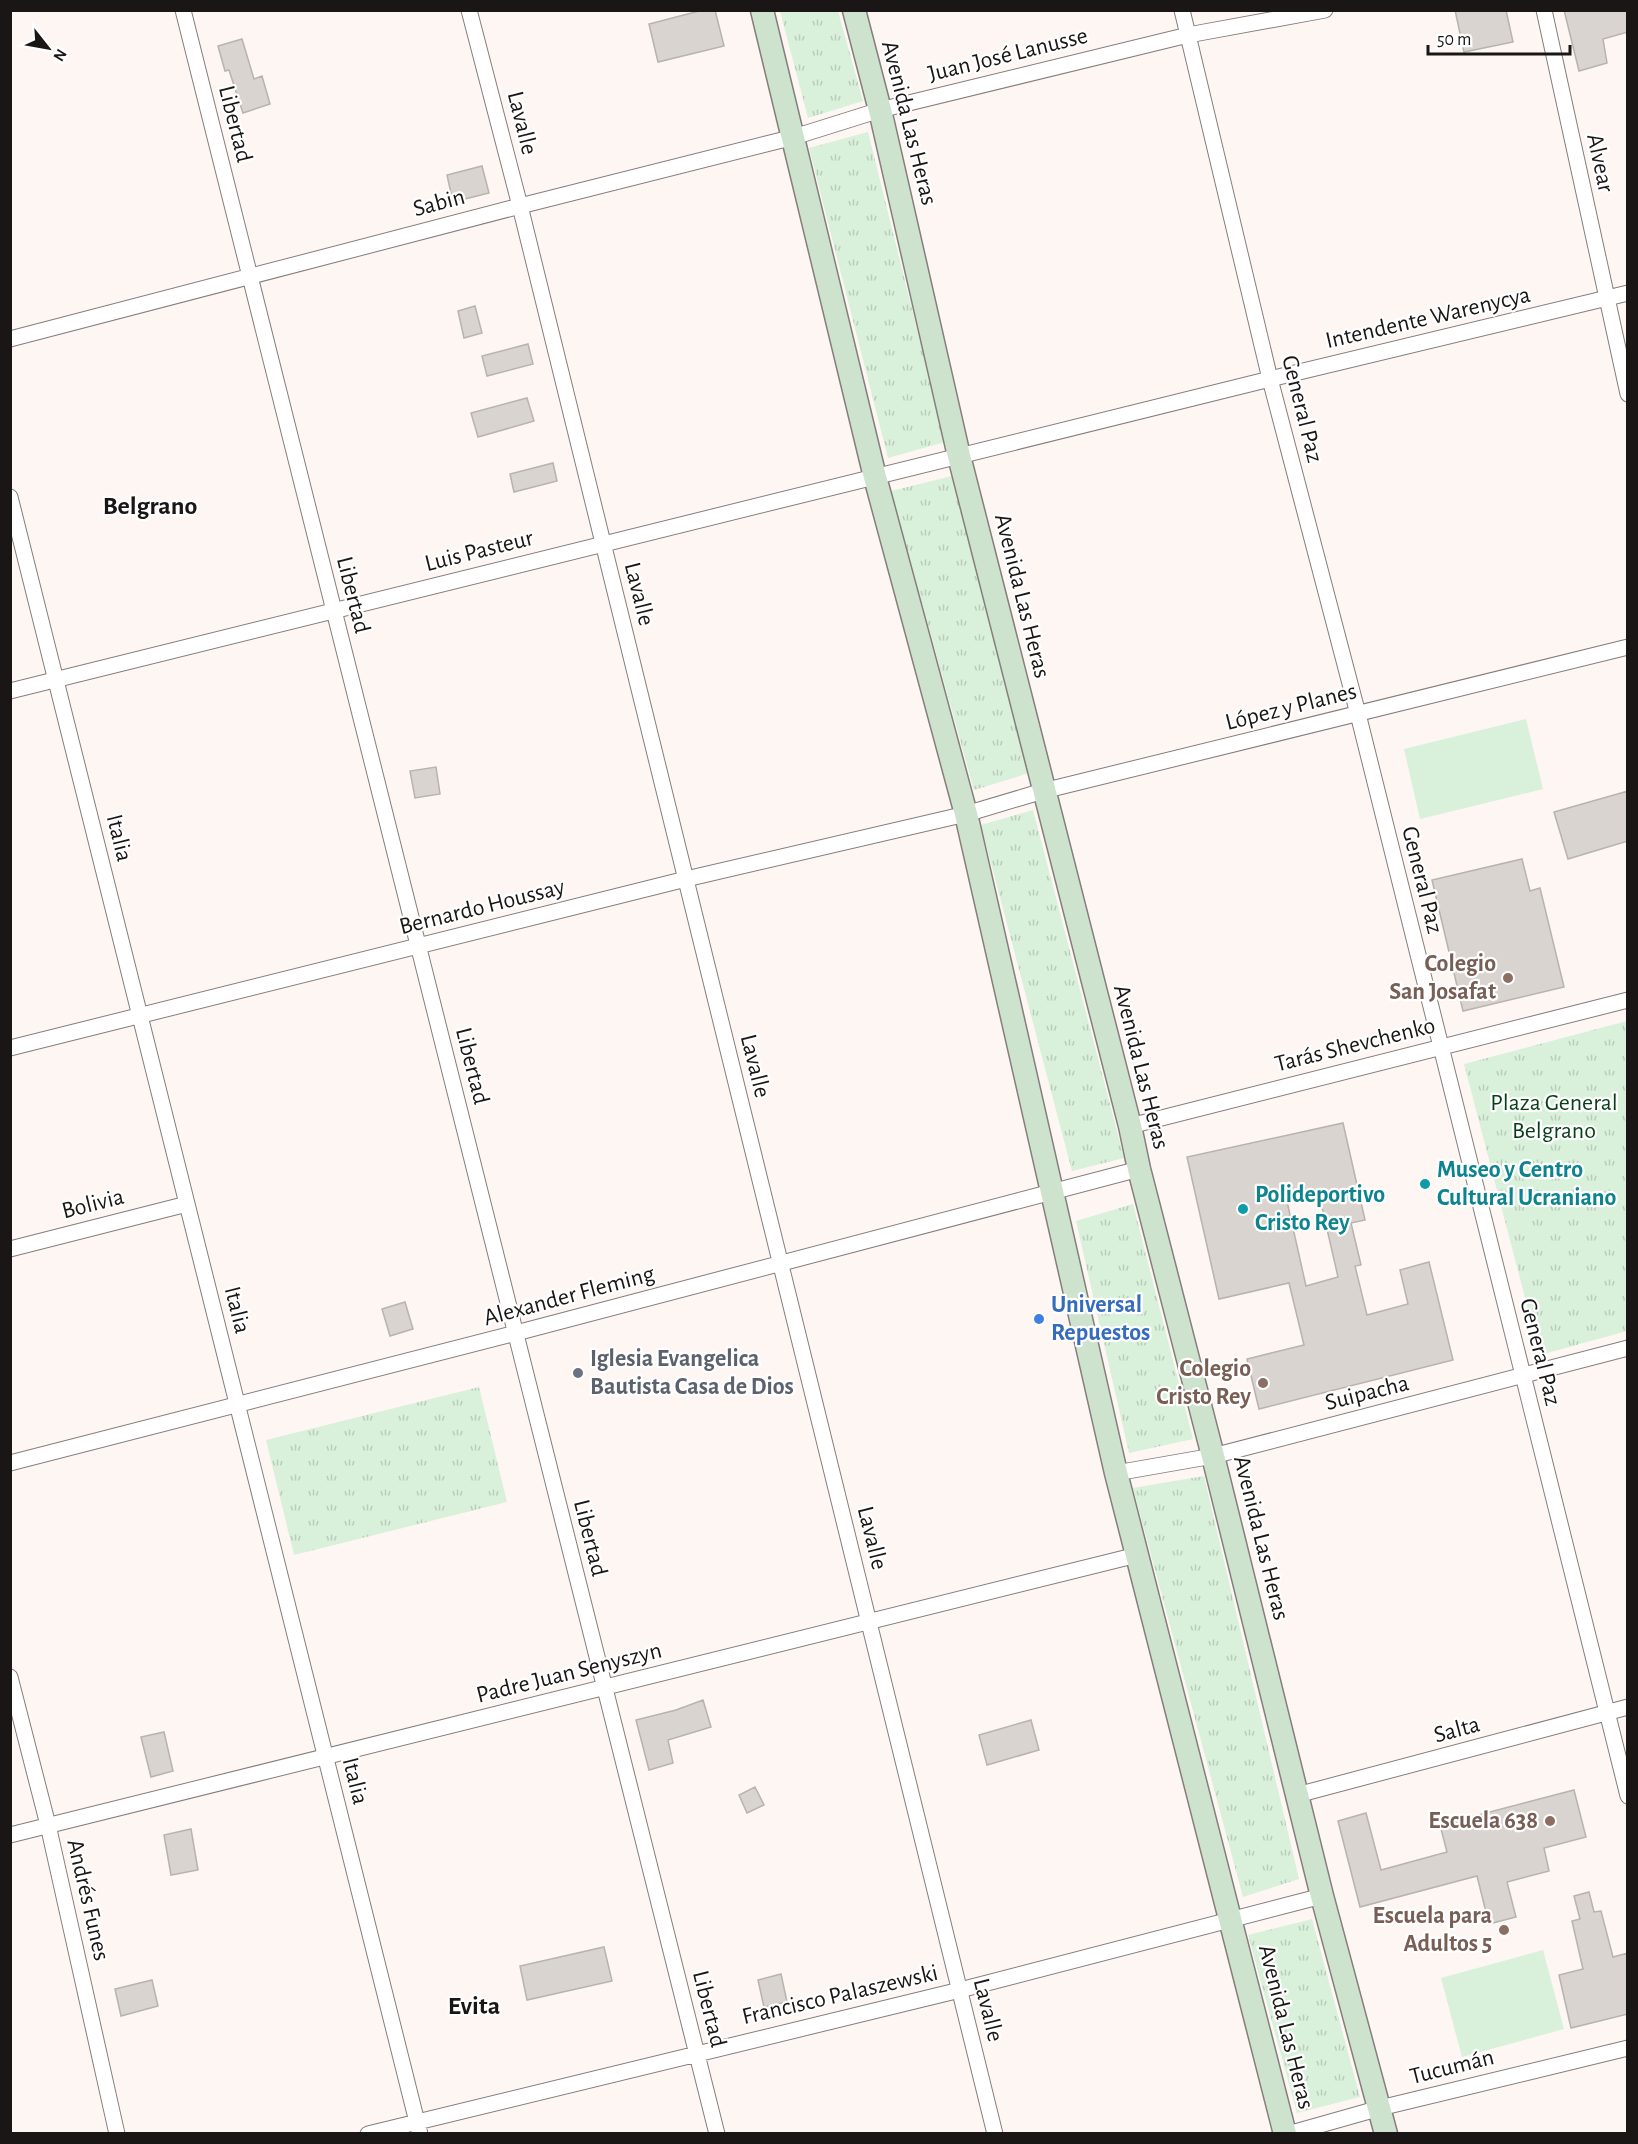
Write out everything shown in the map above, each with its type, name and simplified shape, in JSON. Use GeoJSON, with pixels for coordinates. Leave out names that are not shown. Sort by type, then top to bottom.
{"type":"FeatureCollection","features":[{"type":"Feature","properties":{"kind":"main road","name":"Avenida Las Heras"},"geometry":{"type":"LineString","coordinates":[[762,10],[875,477],[966,814],[1054,1192],[1116,1473],[1287,2133]]}},
{"type":"Feature","properties":{"kind":"main road","name":"Avenida Las Heras"},"geometry":{"type":"LineString","coordinates":[[854,10],[959,456],[1130,1126],[1322,1896],[1386,2133]]}},
{"type":"Feature","properties":{"kind":"street","name":"Libertad"},"geometry":{"type":"LineString","coordinates":[[183,10],[717,2133]]}},
{"type":"Feature","properties":{"kind":"street","name":"Lavalle"},"geometry":{"type":"LineString","coordinates":[[469,10],[520,206],[995,2133]]}},
{"type":"Feature","properties":{"kind":"street","name":"General Paz"},"geometry":{"type":"LineString","coordinates":[[1182,10],[1270,379],[1358,714],[1628,1796]]}},
{"type":"Feature","properties":{"kind":"street","name":"Juan José Lanusse"},"geometry":{"type":"LineString","coordinates":[[879,110],[1188,35],[1325,10]]}},
{"type":"Feature","properties":{"kind":"street","name":"Alvear"},"geometry":{"type":"LineString","coordinates":[[1544,10],[1628,394]]}},
{"type":"Feature","properties":{"kind":"street","name":"Sabin"},"geometry":{"type":"LineString","coordinates":[[10,339],[794,137],[879,110]]}},
{"type":"Feature","properties":{"kind":"street","name":"Intendente Warenycya"},"geometry":{"type":"LineString","coordinates":[[959,456],[1628,293]]}},
{"type":"Feature","properties":{"kind":"street","name":"Luis Pasteur"},"geometry":{"type":"LineString","coordinates":[[10,691],[959,456]]}},
{"type":"Feature","properties":{"kind":"street","name":"Italia"},"geometry":{"type":"LineString","coordinates":[[10,497],[419,2127]]}},
{"type":"Feature","properties":{"kind":"street","name":"López y Planes"},"geometry":{"type":"LineString","coordinates":[[966,814],[1043,791],[1628,647]]}},
{"type":"Feature","properties":{"kind":"street","name":"Bernardo Houssay"},"geometry":{"type":"LineString","coordinates":[[10,1048],[686,879],[966,814]]}},
{"type":"Feature","properties":{"kind":"street","name":"Tarás Shevchenko"},"geometry":{"type":"LineString","coordinates":[[1130,1126],[1628,1000]]}},
{"type":"Feature","properties":{"kind":"street","name":"Alexander Fleming"},"geometry":{"type":"LineString","coordinates":[[10,1463],[1139,1169]]}},
{"type":"Feature","properties":{"kind":"street","name":"Bolivia"},"geometry":{"type":"LineString","coordinates":[[10,1249],[188,1204]]}},
{"type":"Feature","properties":{"kind":"street","name":"Suipacha"},"geometry":{"type":"LineString","coordinates":[[1116,1473],[1213,1456],[1628,1348]]}},
{"type":"Feature","properties":{"kind":"street","name":"Padre Juan Senyszyn"},"geometry":{"type":"LineString","coordinates":[[10,1835],[1137,1555]]}},
{"type":"Feature","properties":{"kind":"street","name":"Andrés Funes"},"geometry":{"type":"LineString","coordinates":[[10,1677],[48,1825],[117,2133]]}},
{"type":"Feature","properties":{"kind":"street","name":"Salta"},"geometry":{"type":"LineString","coordinates":[[1297,1795],[1628,1707]]}},
{"type":"Feature","properties":{"kind":"street","name":"Francisco Palaszewski"},"geometry":{"type":"LineString","coordinates":[[368,2133],[419,2127],[696,2052],[960,1990],[1230,1918],[1322,1896]]}},
{"type":"Feature","properties":{"kind":"street","name":"Tucumán"},"geometry":{"type":"LineString","coordinates":[[1287,2133],[1628,2048]]}},
{"type":"Feature","properties":{"kind":"green space"},"geometry":{"type":"Polygon","coordinates":[[[780,11],[838,11],[863,101],[808,118],[780,11]]]}},
{"type":"Feature","properties":{"kind":"green space"},"geometry":{"type":"Polygon","coordinates":[[[868,132],[945,442],[888,458],[809,148],[868,132]]]}},
{"type":"Feature","properties":{"kind":"green space"},"geometry":{"type":"Polygon","coordinates":[[[952,476],[1029,773],[974,790],[891,491],[952,476]]]}},
{"type":"Feature","properties":{"kind":"green space"},"geometry":{"type":"Polygon","coordinates":[[[1526,719],[1543,789],[1420,819],[1404,749],[1526,719]]]}},
{"type":"Feature","properties":{"kind":"green space"},"geometry":{"type":"Polygon","coordinates":[[[1033,810],[1124,1158],[1072,1171],[981,825],[1033,810]]]}},
{"type":"Feature","properties":{"kind":"green space","name":"Plaza General Belgrano"},"geometry":{"type":"Polygon","coordinates":[[[1627,1021],[1627,1331],[1540,1355],[1464,1064],[1627,1021]]]}},
{"type":"Feature","properties":{"kind":"green space"},"geometry":{"type":"Polygon","coordinates":[[[1133,1204],[1193,1439],[1129,1453],[1076,1221],[1133,1204]]]}},
{"type":"Feature","properties":{"kind":"green space"},"geometry":{"type":"Polygon","coordinates":[[[479,1387],[507,1502],[294,1555],[266,1440],[479,1387]]]}},
{"type":"Feature","properties":{"kind":"green space"},"geometry":{"type":"Polygon","coordinates":[[[1204,1476],[1299,1879],[1243,1897],[1133,1488],[1204,1476]]]}},
{"type":"Feature","properties":{"kind":"green space"},"geometry":{"type":"Polygon","coordinates":[[[1312,1919],[1360,2097],[1297,2113],[1248,1935],[1312,1919]]]}},
{"type":"Feature","properties":{"kind":"green space"},"geometry":{"type":"Polygon","coordinates":[[[1543,1950],[1564,2029],[1462,2057],[1441,1978],[1543,1950]]]}},
{"type":"Feature","properties":{"kind":"building"},"geometry":{"type":"Polygon","coordinates":[[[703,10],[715,10],[724,46],[658,62],[649,24],[703,10]]]}},
{"type":"Feature","properties":{"kind":"building"},"geometry":{"type":"Polygon","coordinates":[[[1455,10],[1506,10],[1513,42],[1464,52],[1455,10]]]}},
{"type":"Feature","properties":{"kind":"building"},"geometry":{"type":"Polygon","coordinates":[[[1564,10],[1628,10],[1628,32],[1603,39],[1607,63],[1579,71],[1564,10]]]}},
{"type":"Feature","properties":{"kind":"building"},"geometry":{"type":"Polygon","coordinates":[[[242,39],[254,79],[262,76],[270,104],[243,113],[229,70],[225,71],[218,46],[242,39]]]}},
{"type":"Feature","properties":{"kind":"building"},"geometry":{"type":"Polygon","coordinates":[[[482,166],[489,193],[453,202],[447,175],[482,166]]]}},
{"type":"Feature","properties":{"kind":"building"},"geometry":{"type":"Polygon","coordinates":[[[475,306],[482,333],[464,338],[458,311],[475,306]]]}},
{"type":"Feature","properties":{"kind":"building"},"geometry":{"type":"Polygon","coordinates":[[[528,344],[533,364],[487,376],[482,356],[528,344]]]}},
{"type":"Feature","properties":{"kind":"building"},"geometry":{"type":"Polygon","coordinates":[[[527,398],[534,421],[478,437],[471,413],[527,398]]]}},
{"type":"Feature","properties":{"kind":"building"},"geometry":{"type":"Polygon","coordinates":[[[553,463],[557,481],[514,492],[510,474],[553,463]]]}},
{"type":"Feature","properties":{"kind":"building"},"geometry":{"type":"Polygon","coordinates":[[[436,767],[440,794],[415,798],[410,771],[436,767]]]}},
{"type":"Feature","properties":{"kind":"building"},"geometry":{"type":"Polygon","coordinates":[[[1628,791],[1628,841],[1568,859],[1554,812],[1628,791]]]}},
{"type":"Feature","properties":{"kind":"building"},"geometry":{"type":"Polygon","coordinates":[[[1522,859],[1530,891],[1540,888],[1564,987],[1463,1011],[1432,880],[1522,859]]]}},
{"type":"Feature","properties":{"kind":"building"},"geometry":{"type":"Polygon","coordinates":[[[1343,1123],[1365,1220],[1351,1223],[1361,1265],[1355,1266],[1367,1315],[1408,1304],[1400,1270],[1429,1262],[1453,1360],[1259,1409],[1247,1359],[1304,1345],[1289,1283],[1219,1299],[1187,1157],[1343,1123]],[[1318,1190],[1286,1197],[1306,1286],[1338,1277],[1318,1190]]]}},
{"type":"Feature","properties":{"kind":"building"},"geometry":{"type":"Polygon","coordinates":[[[405,1302],[413,1329],[390,1336],[382,1309],[405,1302]]]}},
{"type":"Feature","properties":{"kind":"building"},"geometry":{"type":"Polygon","coordinates":[[[703,1700],[711,1727],[668,1740],[673,1763],[649,1770],[636,1720],[676,1710],[703,1700]]]}},
{"type":"Feature","properties":{"kind":"building"},"geometry":{"type":"Polygon","coordinates":[[[1031,1720],[1039,1750],[987,1765],[979,1735],[1031,1720]]]}},
{"type":"Feature","properties":{"kind":"building"},"geometry":{"type":"Polygon","coordinates":[[[164,1732],[173,1771],[151,1777],[141,1737],[164,1732]]]}},
{"type":"Feature","properties":{"kind":"building"},"geometry":{"type":"Polygon","coordinates":[[[755,1787],[764,1805],[747,1813],[739,1795],[755,1787]]]}},
{"type":"Feature","properties":{"kind":"building"},"geometry":{"type":"Polygon","coordinates":[[[1574,1790],[1586,1837],[1544,1848],[1549,1871],[1507,1882],[1516,1917],[1489,1924],[1477,1876],[1360,1907],[1338,1821],[1366,1813],[1381,1870],[1447,1852],[1440,1825],[1574,1790]]]}},
{"type":"Feature","properties":{"kind":"building"},"geometry":{"type":"Polygon","coordinates":[[[191,1829],[198,1870],[171,1875],[164,1835],[191,1829]]]}},
{"type":"Feature","properties":{"kind":"building"},"geometry":{"type":"Polygon","coordinates":[[[1589,1892],[1594,1912],[1601,1911],[1613,1957],[1628,1953],[1628,2014],[1571,2028],[1559,1975],[1583,1969],[1572,1921],[1580,1919],[1574,1896],[1589,1892]]]}},
{"type":"Feature","properties":{"kind":"building"},"geometry":{"type":"Polygon","coordinates":[[[604,1947],[612,1981],[527,2000],[520,1966],[604,1947]]]}},
{"type":"Feature","properties":{"kind":"building"},"geometry":{"type":"Polygon","coordinates":[[[781,1974],[787,2002],[764,2007],[758,1980],[781,1974]]]}},
{"type":"Feature","properties":{"kind":"building"},"geometry":{"type":"Polygon","coordinates":[[[152,1980],[158,2006],[121,2016],[115,1989],[152,1980]]]}},
{"type":"Feature","properties":{"kind":"place","name":"Colegio San Josafat"},"geometry":{"type":"Point","coordinates":[1508,978]}},
{"type":"Feature","properties":{"kind":"place","name":"Museo y Centro Cultural Ucraniano"},"geometry":{"type":"Point","coordinates":[1425,1184]}},
{"type":"Feature","properties":{"kind":"place","name":"Polideportivo Cristo Rey"},"geometry":{"type":"Point","coordinates":[1243,1209]}},
{"type":"Feature","properties":{"kind":"place","name":"Universal Repuestos"},"geometry":{"type":"Point","coordinates":[1039,1319]}},
{"type":"Feature","properties":{"kind":"place","name":"Iglesia Evangelica Bautista Casa de Dios"},"geometry":{"type":"Point","coordinates":[578,1373]}},
{"type":"Feature","properties":{"kind":"place","name":"Colegio Cristo Rey"},"geometry":{"type":"Point","coordinates":[1263,1383]}},
{"type":"Feature","properties":{"kind":"place","name":"Escuela 638"},"geometry":{"type":"Point","coordinates":[1550,1821]}},
{"type":"Feature","properties":{"kind":"place","name":"Escuela para Adultos 5"},"geometry":{"type":"Point","coordinates":[1504,1930]}},
{"type":"Feature","properties":{"kind":"district","name":"Belgrano"},"geometry":{"type":"Point","coordinates":[150,506]}},
{"type":"Feature","properties":{"kind":"district","name":"Evita"},"geometry":{"type":"Point","coordinates":[474,2006]}}]}
